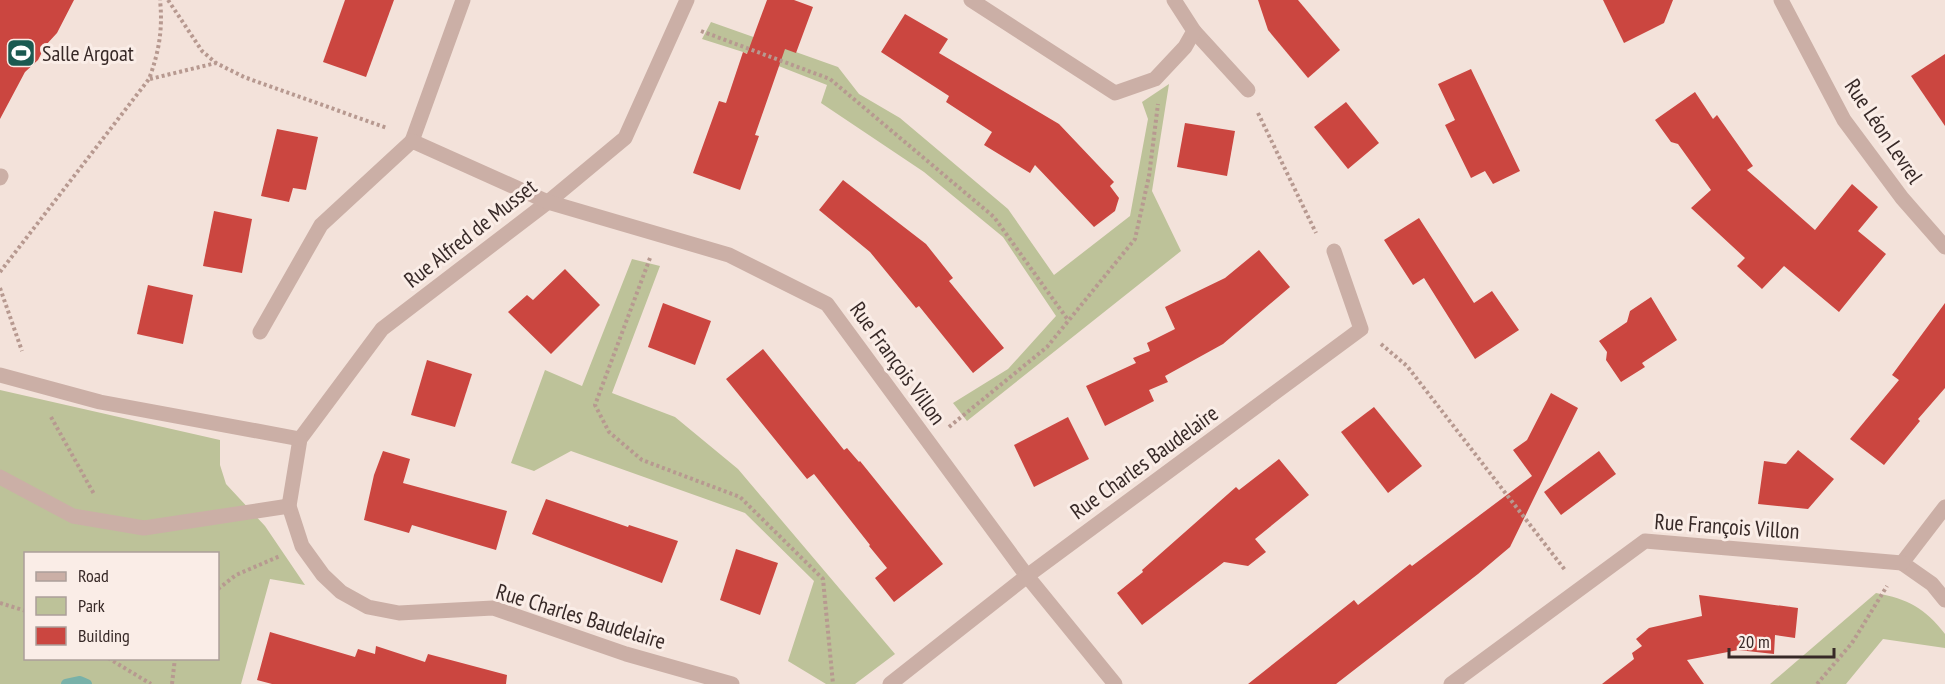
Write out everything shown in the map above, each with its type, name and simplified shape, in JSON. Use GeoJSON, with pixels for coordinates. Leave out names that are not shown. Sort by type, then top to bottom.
{"type":"FeatureCollection","features":[{"type":"Feature","properties":{"kind":"street"},"geometry":{"type":"LineString","coordinates":[[260,332],[321,225],[412,141],[464,0]]}},
{"type":"Feature","properties":{"kind":"street","name":"Rue Alfred de Musset"},"geometry":{"type":"LineString","coordinates":[[289,506],[300,439],[382,328],[548,202],[625,138],[687,0]]}},
{"type":"Feature","properties":{"kind":"street"},"geometry":{"type":"LineString","coordinates":[[971,0],[1115,93],[1155,79],[1185,47],[1194,31]]}},
{"type":"Feature","properties":{"kind":"street"},"geometry":{"type":"LineString","coordinates":[[1174,0],[1194,31],[1248,90]]}},
{"type":"Feature","properties":{"kind":"street","name":"Rue Léon Levrel"},"geometry":{"type":"LineString","coordinates":[[1781,0],[1844,120],[1902,198],[1945,247]]}},
{"type":"Feature","properties":{"kind":"street","name":"Rue François Villon"},"geometry":{"type":"LineString","coordinates":[[412,141],[548,202],[729,255],[827,304],[1027,576],[1114,684]]}},
{"type":"Feature","properties":{"kind":"street"},"geometry":{"type":"LineString","coordinates":[[1334,251],[1361,329]]}},
{"type":"Feature","properties":{"kind":"street","name":"Rue Charles Baudelaire"},"geometry":{"type":"LineString","coordinates":[[890,684],[1027,576],[1361,329]]}},
{"type":"Feature","properties":{"kind":"street"},"geometry":{"type":"LineString","coordinates":[[0,375],[100,402],[300,439]]}},
{"type":"Feature","properties":{"kind":"street"},"geometry":{"type":"LineString","coordinates":[[0,477],[73,516],[144,528],[289,506]]}},
{"type":"Feature","properties":{"kind":"street","name":"Rue Charles Baudelaire"},"geometry":{"type":"LineString","coordinates":[[289,506],[302,546],[323,575],[341,592],[368,607],[399,613],[493,608],[626,654],[732,684]]}},
{"type":"Feature","properties":{"kind":"street"},"geometry":{"type":"LineString","coordinates":[[1945,507],[1902,563],[1932,584],[1945,600]]}},
{"type":"Feature","properties":{"kind":"street","name":"Rue François Villon"},"geometry":{"type":"LineString","coordinates":[[1451,684],[1645,541],[1902,563]]}},
{"type":"Feature","properties":{"kind":"path"},"geometry":{"type":"LineString","coordinates":[[0,271],[149,79],[160,46],[162,28],[160,0]]}},
{"type":"Feature","properties":{"kind":"path"},"geometry":{"type":"LineString","coordinates":[[168,0],[202,51],[216,63],[244,77],[408,136],[412,141]]}},
{"type":"Feature","properties":{"kind":"path"},"geometry":{"type":"LineString","coordinates":[[678,22],[830,79],[994,217],[1068,320]]}},
{"type":"Feature","properties":{"kind":"path"},"geometry":{"type":"LineString","coordinates":[[149,79],[216,63]]}},
{"type":"Feature","properties":{"kind":"path"},"geometry":{"type":"LineString","coordinates":[[929,444],[1047,347],[1135,239],[1149,176],[1158,103],[1155,79]]}},
{"type":"Feature","properties":{"kind":"path"},"geometry":{"type":"LineString","coordinates":[[1248,90],[1316,234],[1334,251]]}},
{"type":"Feature","properties":{"kind":"path"},"geometry":{"type":"LineString","coordinates":[[659,235],[595,405],[609,432],[642,460],[740,497],[823,579],[833,684]]}},
{"type":"Feature","properties":{"kind":"path"},"geometry":{"type":"LineString","coordinates":[[0,288],[22,351]]}},
{"type":"Feature","properties":{"kind":"path"},"geometry":{"type":"LineString","coordinates":[[1361,329],[1407,366],[1580,589]]}},
{"type":"Feature","properties":{"kind":"path"},"geometry":{"type":"LineString","coordinates":[[48,411],[96,498]]}},
{"type":"Feature","properties":{"kind":"path"},"geometry":{"type":"LineString","coordinates":[[219,588],[236,575],[302,546]]}},
{"type":"Feature","properties":{"kind":"path"},"geometry":{"type":"LineString","coordinates":[[1817,684],[1852,643],[1902,563]]}},
{"type":"Feature","properties":{"kind":"path"},"geometry":{"type":"LineString","coordinates":[[0,603],[24,610]]}},
{"type":"Feature","properties":{"kind":"path"},"geometry":{"type":"LineString","coordinates":[[111,660],[151,684]]}},
{"type":"Feature","properties":{"kind":"path"},"geometry":{"type":"LineString","coordinates":[[172,684],[175,660]]}},
{"type":"Feature","properties":{"kind":"green space"},"geometry":{"type":"Polygon","coordinates":[[[711,22],[838,67],[859,94],[900,118],[1008,209],[1054,275],[1130,216],[1148,119],[1142,102],[1169,84],[1152,191],[1181,251],[967,421],[953,403],[1008,369],[1056,316],[1003,237],[924,172],[821,103],[827,85],[743,52],[702,39],[711,22]]]}},
{"type":"Feature","properties":{"kind":"green space"},"geometry":{"type":"Polygon","coordinates":[[[632,259],[660,266],[612,393],[675,417],[738,469],[895,654],[855,684],[826,684],[788,661],[814,581],[745,513],[571,451],[534,471],[511,463],[545,370],[582,386],[632,259]]]}},
{"type":"Feature","properties":{"kind":"green space"},"geometry":{"type":"Polygon","coordinates":[[[0,390],[220,440],[220,465],[226,484],[265,526],[305,585],[270,579],[241,684],[0,684],[0,390]]]}},
{"type":"Feature","properties":{"kind":"green space"},"geometry":{"type":"Polygon","coordinates":[[[1876,593],[1897,598],[1923,611],[1945,634],[1945,648],[1883,639],[1846,684],[1770,684],[1876,593]]]}},
{"type":"Feature","properties":{"kind":"building","name":"Salle Argoat"},"geometry":{"type":"Polygon","coordinates":[[[0,0],[74,0],[57,33],[45,46],[38,60],[25,72],[0,119],[0,0]]]}},
{"type":"Feature","properties":{"kind":"building"},"geometry":{"type":"Polygon","coordinates":[[[345,0],[394,0],[366,77],[323,62],[345,0]]]}},
{"type":"Feature","properties":{"kind":"building"},"geometry":{"type":"Polygon","coordinates":[[[767,0],[794,0],[813,7],[796,53],[785,49],[755,135],[759,136],[740,190],[693,173],[719,101],[726,103],[743,52],[747,54],[767,0]]]}},
{"type":"Feature","properties":{"kind":"building"},"geometry":{"type":"Polygon","coordinates":[[[1258,0],[1298,0],[1340,50],[1308,78],[1268,30],[1258,0]]]}},
{"type":"Feature","properties":{"kind":"building"},"geometry":{"type":"Polygon","coordinates":[[[1603,0],[1673,0],[1664,23],[1624,43],[1603,0]]]}},
{"type":"Feature","properties":{"kind":"building"},"geometry":{"type":"Polygon","coordinates":[[[905,14],[948,39],[939,53],[1059,124],[1114,182],[1110,186],[1119,198],[1115,211],[1094,227],[1035,165],[1030,173],[984,145],[992,132],[946,102],[949,96],[881,52],[905,14]]]}},
{"type":"Feature","properties":{"kind":"building"},"geometry":{"type":"Polygon","coordinates":[[[1945,54],[1945,126],[1911,76],[1945,54]]]}},
{"type":"Feature","properties":{"kind":"building"},"geometry":{"type":"Polygon","coordinates":[[[1471,69],[1520,171],[1493,184],[1485,171],[1471,178],[1445,125],[1455,120],[1438,84],[1471,69]]]}},
{"type":"Feature","properties":{"kind":"building"},"geometry":{"type":"Polygon","coordinates":[[[1695,92],[1713,119],[1717,115],[1753,166],[1747,170],[1815,230],[1852,184],[1878,207],[1858,231],[1886,254],[1839,312],[1784,266],[1762,289],[1737,266],[1745,258],[1691,208],[1711,190],[1678,144],[1671,142],[1655,120],[1695,92]]]}},
{"type":"Feature","properties":{"kind":"building"},"geometry":{"type":"Polygon","coordinates":[[[1346,102],[1379,143],[1348,169],[1314,127],[1346,102]]]}},
{"type":"Feature","properties":{"kind":"building"},"geometry":{"type":"Polygon","coordinates":[[[1185,123],[1235,131],[1227,176],[1177,167],[1185,123]]]}},
{"type":"Feature","properties":{"kind":"building"},"geometry":{"type":"Polygon","coordinates":[[[277,129],[318,137],[306,190],[293,188],[289,202],[261,196],[277,129]]]}},
{"type":"Feature","properties":{"kind":"building"},"geometry":{"type":"Polygon","coordinates":[[[843,180],[926,244],[953,278],[949,281],[1004,348],[973,373],[919,306],[916,308],[870,252],[819,210],[843,180]]]}},
{"type":"Feature","properties":{"kind":"building"},"geometry":{"type":"Polygon","coordinates":[[[214,211],[252,219],[242,273],[203,266],[214,211]]]}},
{"type":"Feature","properties":{"kind":"building"},"geometry":{"type":"Polygon","coordinates":[[[1419,218],[1474,303],[1492,291],[1519,330],[1475,359],[1424,278],[1413,285],[1384,240],[1419,218]]]}},
{"type":"Feature","properties":{"kind":"building"},"geometry":{"type":"Polygon","coordinates":[[[1259,250],[1290,287],[1223,344],[1165,376],[1168,382],[1149,390],[1154,401],[1105,426],[1086,386],[1136,363],[1133,358],[1150,351],[1147,343],[1175,329],[1165,307],[1225,278],[1259,250]]]}},
{"type":"Feature","properties":{"kind":"building"},"geometry":{"type":"Polygon","coordinates":[[[565,269],[600,305],[551,354],[508,312],[527,295],[533,300],[565,269]]]}},
{"type":"Feature","properties":{"kind":"building"},"geometry":{"type":"Polygon","coordinates":[[[148,285],[193,295],[183,344],[137,334],[148,285]]]}},
{"type":"Feature","properties":{"kind":"building"},"geometry":{"type":"Polygon","coordinates":[[[1651,297],[1677,340],[1642,363],[1645,367],[1621,382],[1606,360],[1607,352],[1599,341],[1627,322],[1630,311],[1651,297]]]}},
{"type":"Feature","properties":{"kind":"building"},"geometry":{"type":"Polygon","coordinates":[[[663,303],[711,321],[695,365],[648,347],[663,303]]]}},
{"type":"Feature","properties":{"kind":"building"},"geometry":{"type":"Polygon","coordinates":[[[1945,303],[1945,388],[1918,419],[1920,421],[1884,465],[1850,439],[1899,380],[1892,375],[1945,303]]]}},
{"type":"Feature","properties":{"kind":"building"},"geometry":{"type":"Polygon","coordinates":[[[763,349],[844,450],[847,448],[860,461],[943,564],[894,602],[875,578],[887,568],[870,545],[814,474],[807,479],[726,379],[763,349]]]}},
{"type":"Feature","properties":{"kind":"building"},"geometry":{"type":"Polygon","coordinates":[[[427,360],[472,374],[455,427],[411,415],[427,360]]]}},
{"type":"Feature","properties":{"kind":"building"},"geometry":{"type":"Polygon","coordinates":[[[1551,393],[1578,408],[1510,547],[1336,684],[1248,684],[1354,600],[1358,605],[1410,564],[1412,566],[1532,476],[1513,450],[1527,440],[1551,393]]]}},
{"type":"Feature","properties":{"kind":"building"},"geometry":{"type":"Polygon","coordinates":[[[1374,407],[1422,466],[1388,493],[1341,432],[1374,407]]]}},
{"type":"Feature","properties":{"kind":"building"},"geometry":{"type":"Polygon","coordinates":[[[1068,417],[1089,459],[1034,487],[1014,445],[1068,417]]]}},
{"type":"Feature","properties":{"kind":"building"},"geometry":{"type":"Polygon","coordinates":[[[1798,450],[1834,479],[1808,509],[1758,504],[1764,461],[1786,464],[1798,450]]]}},
{"type":"Feature","properties":{"kind":"building"},"geometry":{"type":"Polygon","coordinates":[[[383,451],[410,459],[403,483],[507,511],[496,550],[412,525],[409,533],[364,520],[374,475],[383,451]]]}},
{"type":"Feature","properties":{"kind":"building"},"geometry":{"type":"Polygon","coordinates":[[[1599,451],[1616,474],[1561,515],[1544,492],[1599,451]]]}},
{"type":"Feature","properties":{"kind":"building"},"geometry":{"type":"Polygon","coordinates":[[[1279,459],[1309,495],[1255,539],[1266,552],[1248,566],[1224,562],[1142,625],[1117,593],[1236,487],[1239,490],[1279,459]]]}},
{"type":"Feature","properties":{"kind":"building"},"geometry":{"type":"Polygon","coordinates":[[[546,499],[628,527],[629,525],[678,541],[662,583],[532,534],[546,499]]]}},
{"type":"Feature","properties":{"kind":"building"},"geometry":{"type":"Polygon","coordinates":[[[736,549],[778,563],[760,615],[720,600],[736,549]]]}},
{"type":"Feature","properties":{"kind":"building"},"geometry":{"type":"Polygon","coordinates":[[[1699,595],[1798,608],[1795,638],[1775,635],[1774,654],[1738,650],[1687,660],[1704,684],[1602,684],[1634,659],[1632,653],[1642,646],[1636,639],[1649,628],[1702,616],[1699,595]]]}},
{"type":"Feature","properties":{"kind":"building"},"geometry":{"type":"Polygon","coordinates":[[[270,632],[355,657],[358,649],[375,654],[376,646],[425,662],[428,654],[507,675],[506,684],[272,684],[257,680],[270,632]]]}},
{"type":"Feature","properties":{"kind":"waterway"},"geometry":{"type":"LineString","coordinates":[[66,684],[80,681],[87,684]]}},
{"type":"Feature","properties":{"kind":"place","name":"Salle Argoat"},"geometry":{"type":"Point","coordinates":[21,53]}}]}
